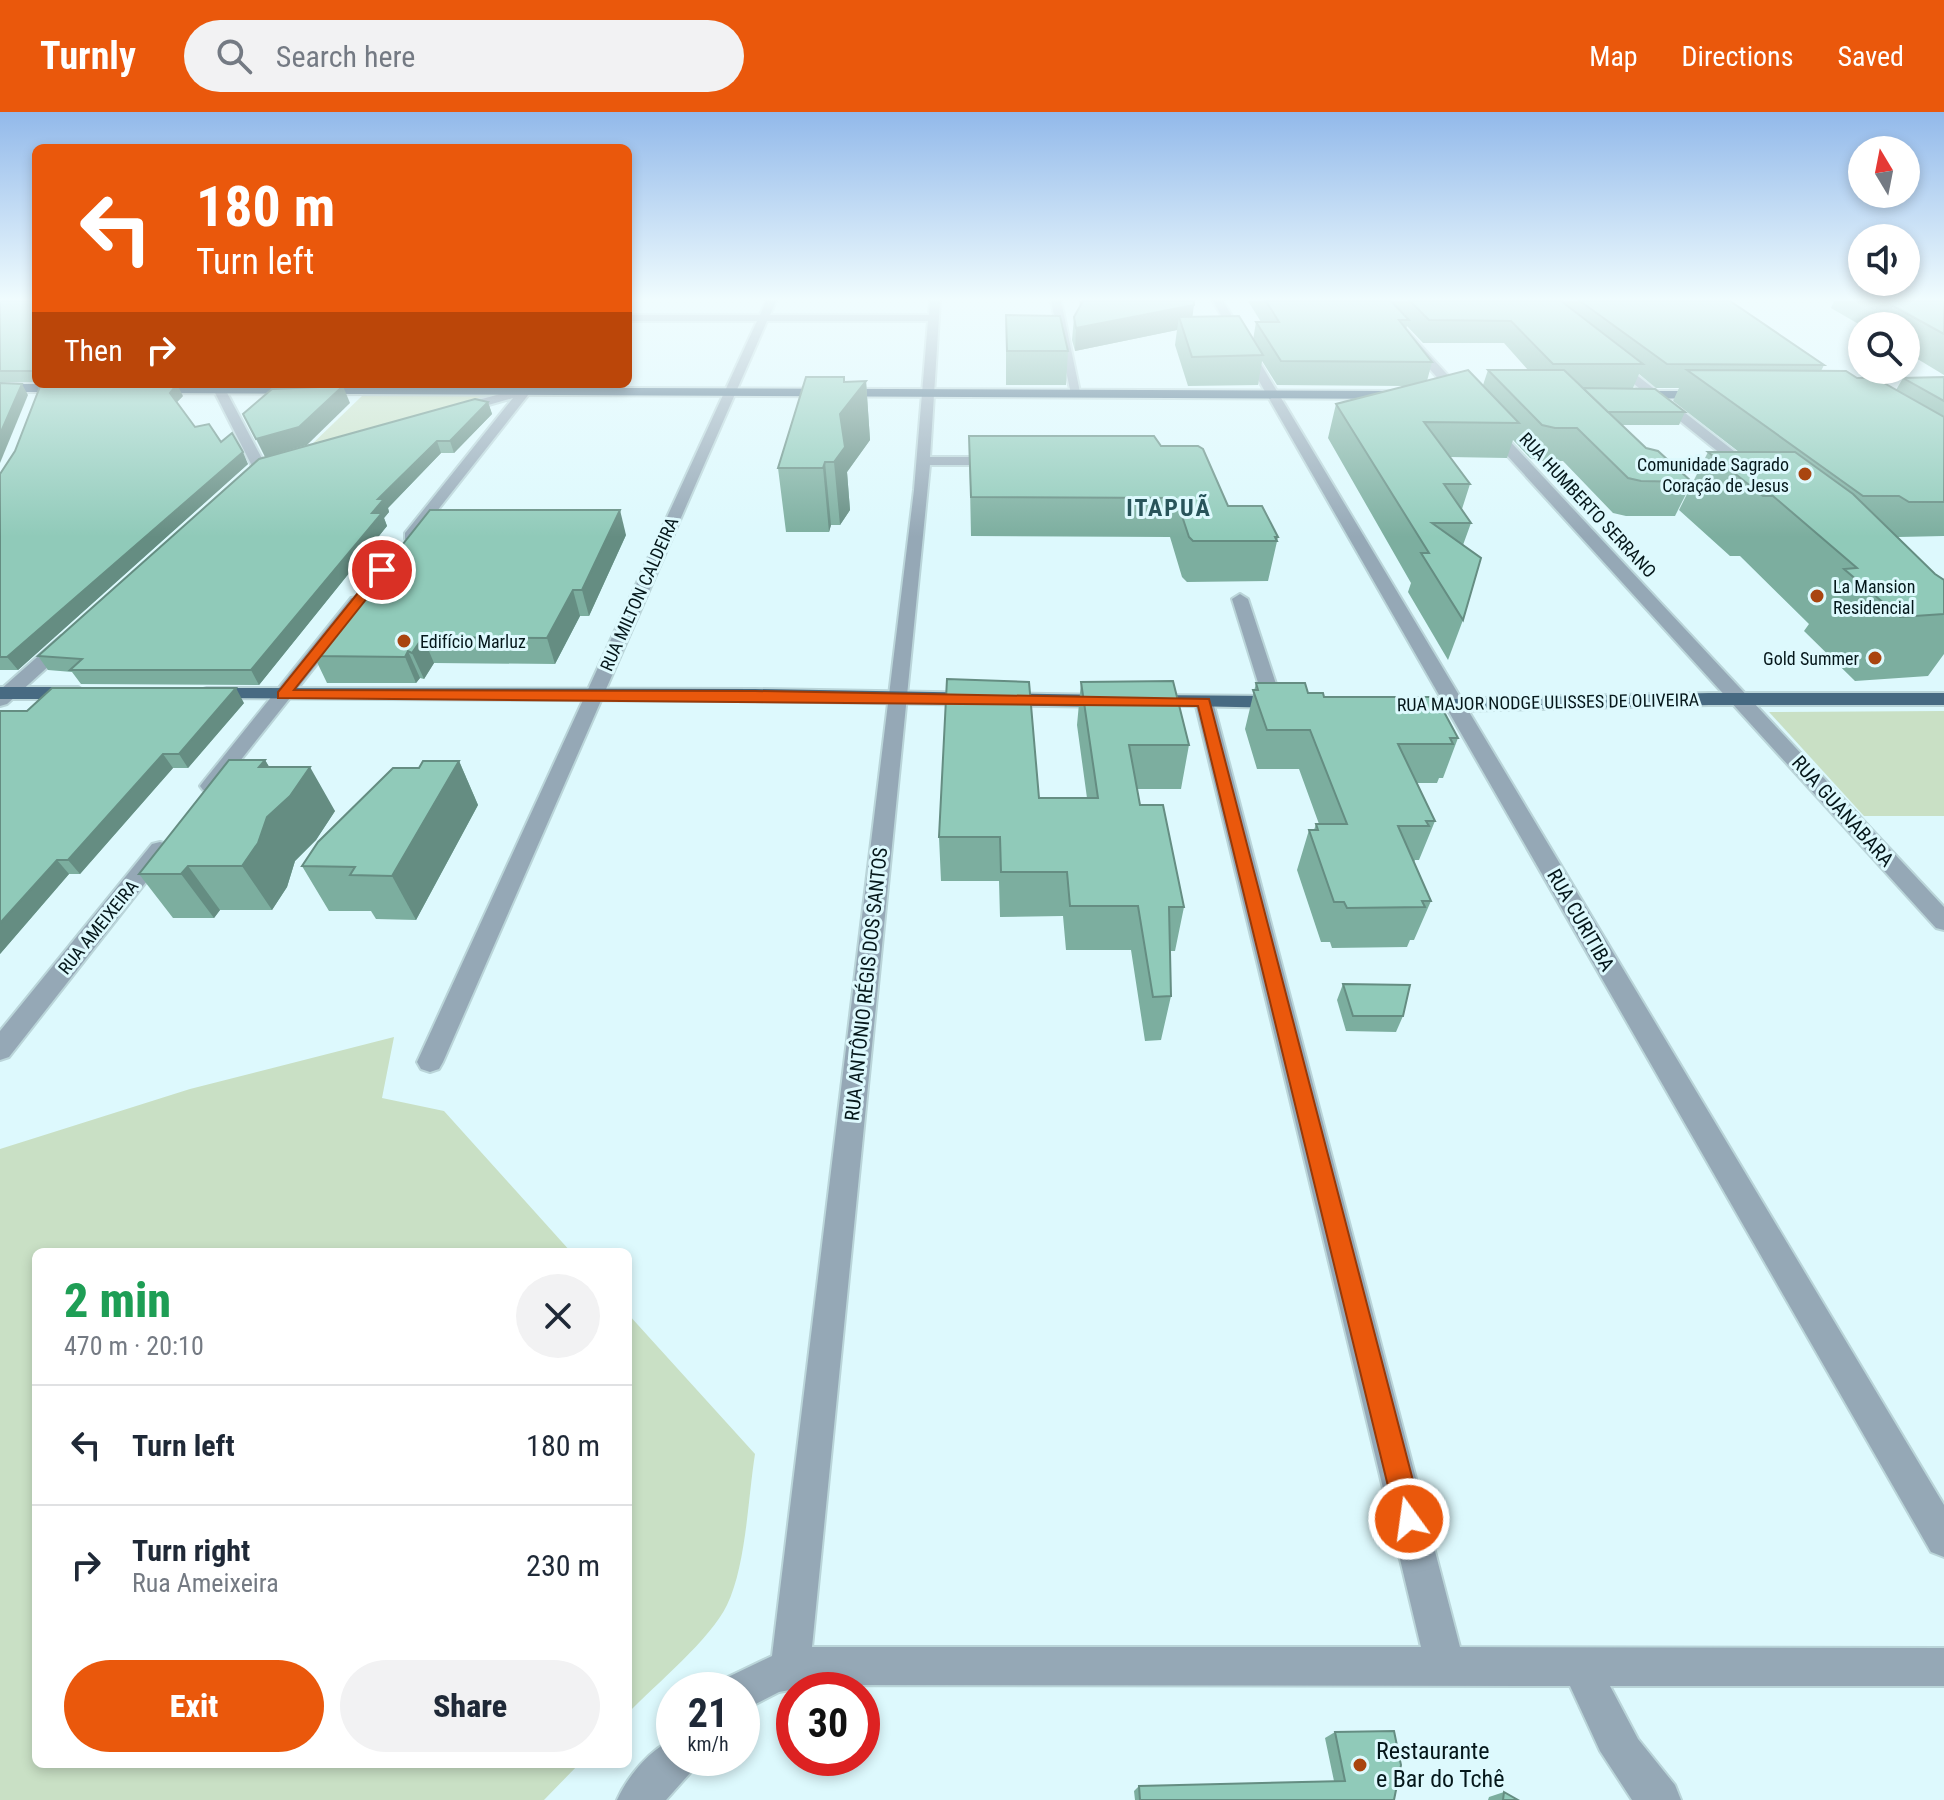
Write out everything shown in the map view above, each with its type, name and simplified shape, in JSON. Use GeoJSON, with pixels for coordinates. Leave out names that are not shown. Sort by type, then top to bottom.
{"type":"FeatureCollection","features":[{"type":"Feature","properties":{"kind":"main road"},"geometry":{"type":"LineString","coordinates":[[0,388],[40,391],[79,388]]}},
{"type":"Feature","properties":{"kind":"main road"},"geometry":{"type":"LineString","coordinates":[[131,388],[525,391],[558,388]]}},
{"type":"Feature","properties":{"kind":"main road"},"geometry":{"type":"LineString","coordinates":[[609,388],[1416,395]]}},
{"type":"Feature","properties":{"kind":"main road"},"geometry":{"type":"LineString","coordinates":[[1612,395],[1726,395]]}},
{"type":"Feature","properties":{"kind":"main road"},"geometry":{"type":"LineString","coordinates":[[3,695],[100,693]]}},
{"type":"Feature","properties":{"kind":"main road"},"geometry":{"type":"LineString","coordinates":[[191,694],[755,695],[897,700],[1304,703]]}},
{"type":"Feature","properties":{"kind":"main road","name":"RUA MAJOR NODGE ULISSES DE OLIVEIRA"},"geometry":{"type":"LineString","coordinates":[[1395,705],[1456,707],[1741,699],[1944,699]]}},
{"type":"Feature","properties":{"kind":"street","name":"RUA MILTON CALDEIRA"},"geometry":{"type":"LineString","coordinates":[[430,1062],[735,380]]}},
{"type":"Feature","properties":{"kind":"street","name":"RUA ANTÔNIO RÉGIS DOS SANTOS"},"geometry":{"type":"LineString","coordinates":[[804,1666],[897,700],[924,461],[928,380]]}},
{"type":"Feature","properties":{"kind":"street"},"geometry":{"type":"LineString","coordinates":[[1074,380],[1077,394]]}},
{"type":"Feature","properties":{"kind":"street","name":"RUA CURITIBA"},"geometry":{"type":"LineString","coordinates":[[1262,380],[1944,1539]]}},
{"type":"Feature","properties":{"kind":"street","name":"RUA HUMBERTO SERRANO"},"geometry":{"type":"LineString","coordinates":[[1446,380],[1741,699]]}},
{"type":"Feature","properties":{"kind":"street"},"geometry":{"type":"LineString","coordinates":[[1636,380],[1770,486]]}},
{"type":"Feature","properties":{"kind":"street"},"geometry":{"type":"LineString","coordinates":[[219,389],[261,468]]}},
{"type":"Feature","properties":{"kind":"street"},"geometry":{"type":"LineString","coordinates":[[437,416],[525,391]]}},
{"type":"Feature","properties":{"kind":"street"},"geometry":{"type":"LineString","coordinates":[[402,545],[525,391]]}},
{"type":"Feature","properties":{"kind":"street"},"geometry":{"type":"LineString","coordinates":[[924,461],[1011,461]]}},
{"type":"Feature","properties":{"kind":"street"},"geometry":{"type":"LineString","coordinates":[[195,805],[362,595]]}},
{"type":"Feature","properties":{"kind":"street"},"geometry":{"type":"LineString","coordinates":[[1240,599],[1273,702]]}},
{"type":"Feature","properties":{"kind":"street"},"geometry":{"type":"LineString","coordinates":[[3,695],[76,631]]}},
{"type":"Feature","properties":{"kind":"street","name":"RUA GUANABARA"},"geometry":{"type":"LineString","coordinates":[[1741,699],[1944,922]]}},
{"type":"Feature","properties":{"kind":"street"},"geometry":{"type":"LineString","coordinates":[[1204,702],[1445,1666]]}},
{"type":"Feature","properties":{"kind":"street","name":"RUA AMEIXEIRA"},"geometry":{"type":"LineString","coordinates":[[0,1050],[176,829]]}},
{"type":"Feature","properties":{"kind":"street"},"geometry":{"type":"LineString","coordinates":[[760,1679],[804,1666],[1944,1667]]}},
{"type":"Feature","properties":{"kind":"street"},"geometry":{"type":"LineString","coordinates":[[1582,1666],[1600,1714],[1621,1752],[1660,1800]]}},
{"type":"Feature","properties":{"kind":"street"},"geometry":{"type":"LineString","coordinates":[[638,1800],[660,1776]]}},
{"type":"Feature","properties":{"kind":"green space"},"geometry":{"type":"Polygon","coordinates":[[[363,395],[495,395],[309,447],[363,395]]]}},
{"type":"Feature","properties":{"kind":"green space"},"geometry":{"type":"Polygon","coordinates":[[[1944,711],[1944,816],[1864,816],[1769,712],[1944,711]]]}},
{"type":"Feature","properties":{"kind":"green space"},"geometry":{"type":"Polygon","coordinates":[[[394,1037],[382,1098],[444,1111],[567,1248],[32,1248],[32,1768],[575,1768],[544,1800],[0,1800],[0,1149],[190,1089],[394,1037]]]}},
{"type":"Feature","properties":{"kind":"green space"},"geometry":{"type":"Polygon","coordinates":[[[632,1318],[755,1454],[738,1571],[727,1605],[708,1633],[670,1672],[656,1672],[656,1686],[632,1709],[632,1318]]]}},
{"type":"Feature","properties":{"kind":"building"},"geometry":{"type":"Polygon","coordinates":[[[805,380],[866,381],[840,414],[845,447],[834,462],[825,462],[823,468],[778,468],[805,380]]]}},
{"type":"Feature","properties":{"kind":"building"},"geometry":{"type":"Polygon","coordinates":[[[1430,380],[1477,380],[1519,423],[1424,422],[1470,484],[1444,484],[1471,523],[1432,523],[1481,558],[1463,620],[1421,553],[1429,553],[1336,404],[1430,380]]]}},
{"type":"Feature","properties":{"kind":"building"},"geometry":{"type":"Polygon","coordinates":[[[1498,380],[1574,380],[1646,448],[1658,451],[1692,482],[1628,478],[1577,428],[1542,425],[1498,380]]]}},
{"type":"Feature","properties":{"kind":"building"},"geometry":{"type":"Polygon","coordinates":[[[1701,380],[1848,380],[1848,384],[1886,384],[1944,417],[1944,502],[1909,502],[1899,496],[1863,496],[1701,380]]]}},
{"type":"Feature","properties":{"kind":"building"},"geometry":{"type":"Polygon","coordinates":[[[1920,380],[1944,380],[1944,401],[1914,384],[1920,384],[1920,380]]]}},
{"type":"Feature","properties":{"kind":"building"},"geometry":{"type":"Polygon","coordinates":[[[0,383],[22,384],[0,434],[0,383]]]}},
{"type":"Feature","properties":{"kind":"building"},"geometry":{"type":"Polygon","coordinates":[[[39,388],[174,388],[170,393],[195,427],[209,424],[221,442],[232,433],[243,452],[7,657],[0,657],[0,474],[15,451],[39,388]]]}},
{"type":"Feature","properties":{"kind":"building"},"geometry":{"type":"Polygon","coordinates":[[[341,388],[299,427],[256,439],[243,414],[272,389],[341,388]]]}},
{"type":"Feature","properties":{"kind":"building"},"geometry":{"type":"Polygon","coordinates":[[[1583,388],[1655,389],[1685,412],[1608,412],[1583,388]]]}},
{"type":"Feature","properties":{"kind":"building"},"geometry":{"type":"Polygon","coordinates":[[[475,399],[488,402],[450,441],[437,441],[378,499],[384,499],[372,513],[382,513],[251,670],[70,670],[82,659],[38,656],[259,459],[475,399]]]}},
{"type":"Feature","properties":{"kind":"building"},"geometry":{"type":"Polygon","coordinates":[[[969,436],[1154,436],[1161,446],[1198,446],[1203,449],[1228,506],[1262,506],[1278,537],[1275,537],[1277,541],[1193,541],[1176,498],[971,497],[969,436]]]}},
{"type":"Feature","properties":{"kind":"building"},"geometry":{"type":"Polygon","coordinates":[[[1708,452],[1795,452],[1853,494],[1944,580],[1944,614],[1900,617],[1844,569],[1857,568],[1773,496],[1763,496],[1708,452]]]}},
{"type":"Feature","properties":{"kind":"building"},"geometry":{"type":"Polygon","coordinates":[[[430,510],[620,510],[582,590],[573,590],[547,638],[423,637],[412,653],[408,651],[405,657],[314,656],[430,510]]]}},
{"type":"Feature","properties":{"kind":"building"},"geometry":{"type":"Polygon","coordinates":[[[947,679],[1029,682],[1039,798],[1098,798],[1081,682],[1173,681],[1189,745],[1129,745],[1140,805],[1163,805],[1184,907],[1169,907],[1171,996],[1153,997],[1138,906],[1070,906],[1067,872],[1001,872],[1000,837],[939,837],[947,679]]]}},
{"type":"Feature","properties":{"kind":"building"},"geometry":{"type":"Polygon","coordinates":[[[1256,683],[1305,683],[1308,693],[1323,693],[1324,697],[1436,697],[1458,738],[1450,738],[1453,744],[1398,744],[1435,821],[1426,821],[1429,826],[1398,826],[1431,901],[1422,901],[1425,907],[1347,908],[1344,902],[1334,902],[1309,830],[1318,830],[1316,824],[1347,824],[1310,730],[1267,730],[1253,690],[1258,690],[1256,683]]]}},
{"type":"Feature","properties":{"kind":"building"},"geometry":{"type":"Polygon","coordinates":[[[52,688],[236,688],[179,754],[163,754],[68,860],[57,860],[0,923],[0,711],[27,711],[52,688]]]}},
{"type":"Feature","properties":{"kind":"building"},"geometry":{"type":"Polygon","coordinates":[[[229,760],[265,760],[259,767],[310,767],[290,796],[267,817],[258,843],[242,866],[188,866],[181,874],[139,874],[229,760]]]}},
{"type":"Feature","properties":{"kind":"building"},"geometry":{"type":"Polygon","coordinates":[[[423,761],[459,761],[392,876],[350,875],[355,867],[302,866],[318,842],[393,768],[419,768],[423,761]]]}},
{"type":"Feature","properties":{"kind":"building"},"geometry":{"type":"Polygon","coordinates":[[[1343,984],[1410,985],[1403,1016],[1353,1016],[1343,984]]]}},
{"type":"Feature","properties":{"kind":"building"},"geometry":{"type":"Polygon","coordinates":[[[1394,1731],[1401,1765],[1394,1800],[1140,1800],[1139,1786],[1345,1781],[1335,1732],[1394,1731]]]}},
{"type":"Feature","properties":{"kind":"building"},"geometry":{"type":"Polygon","coordinates":[[[1504,1792],[1518,1800],[1503,1800],[1504,1792]]]}},
{"type":"Feature","properties":{"kind":"place","name":"Comunidade Sagrado Coração de Jesus"},"geometry":{"type":"Point","coordinates":[1805,474]}},
{"type":"Feature","properties":{"kind":"place","name":"La Mansion Residencial"},"geometry":{"type":"Point","coordinates":[1817,596]}},
{"type":"Feature","properties":{"kind":"place","name":"Edifício Marluz"},"geometry":{"type":"Point","coordinates":[404,641]}},
{"type":"Feature","properties":{"kind":"place","name":"Gold Summer"},"geometry":{"type":"Point","coordinates":[1875,658]}},
{"type":"Feature","properties":{"kind":"place","name":"Restaurante e Bar do Tchê"},"geometry":{"type":"Point","coordinates":[1360,1765]}},
{"type":"Feature","properties":{"kind":"district","name":"ITAPUÃ"},"geometry":{"type":"Point","coordinates":[1169,508]}},
{"type":"Feature","properties":{"kind":"route"},"geometry":{"type":"LineString","coordinates":[[382,570],[283,695],[755,695],[897,700],[1204,702],[1409,1519]]}}]}
